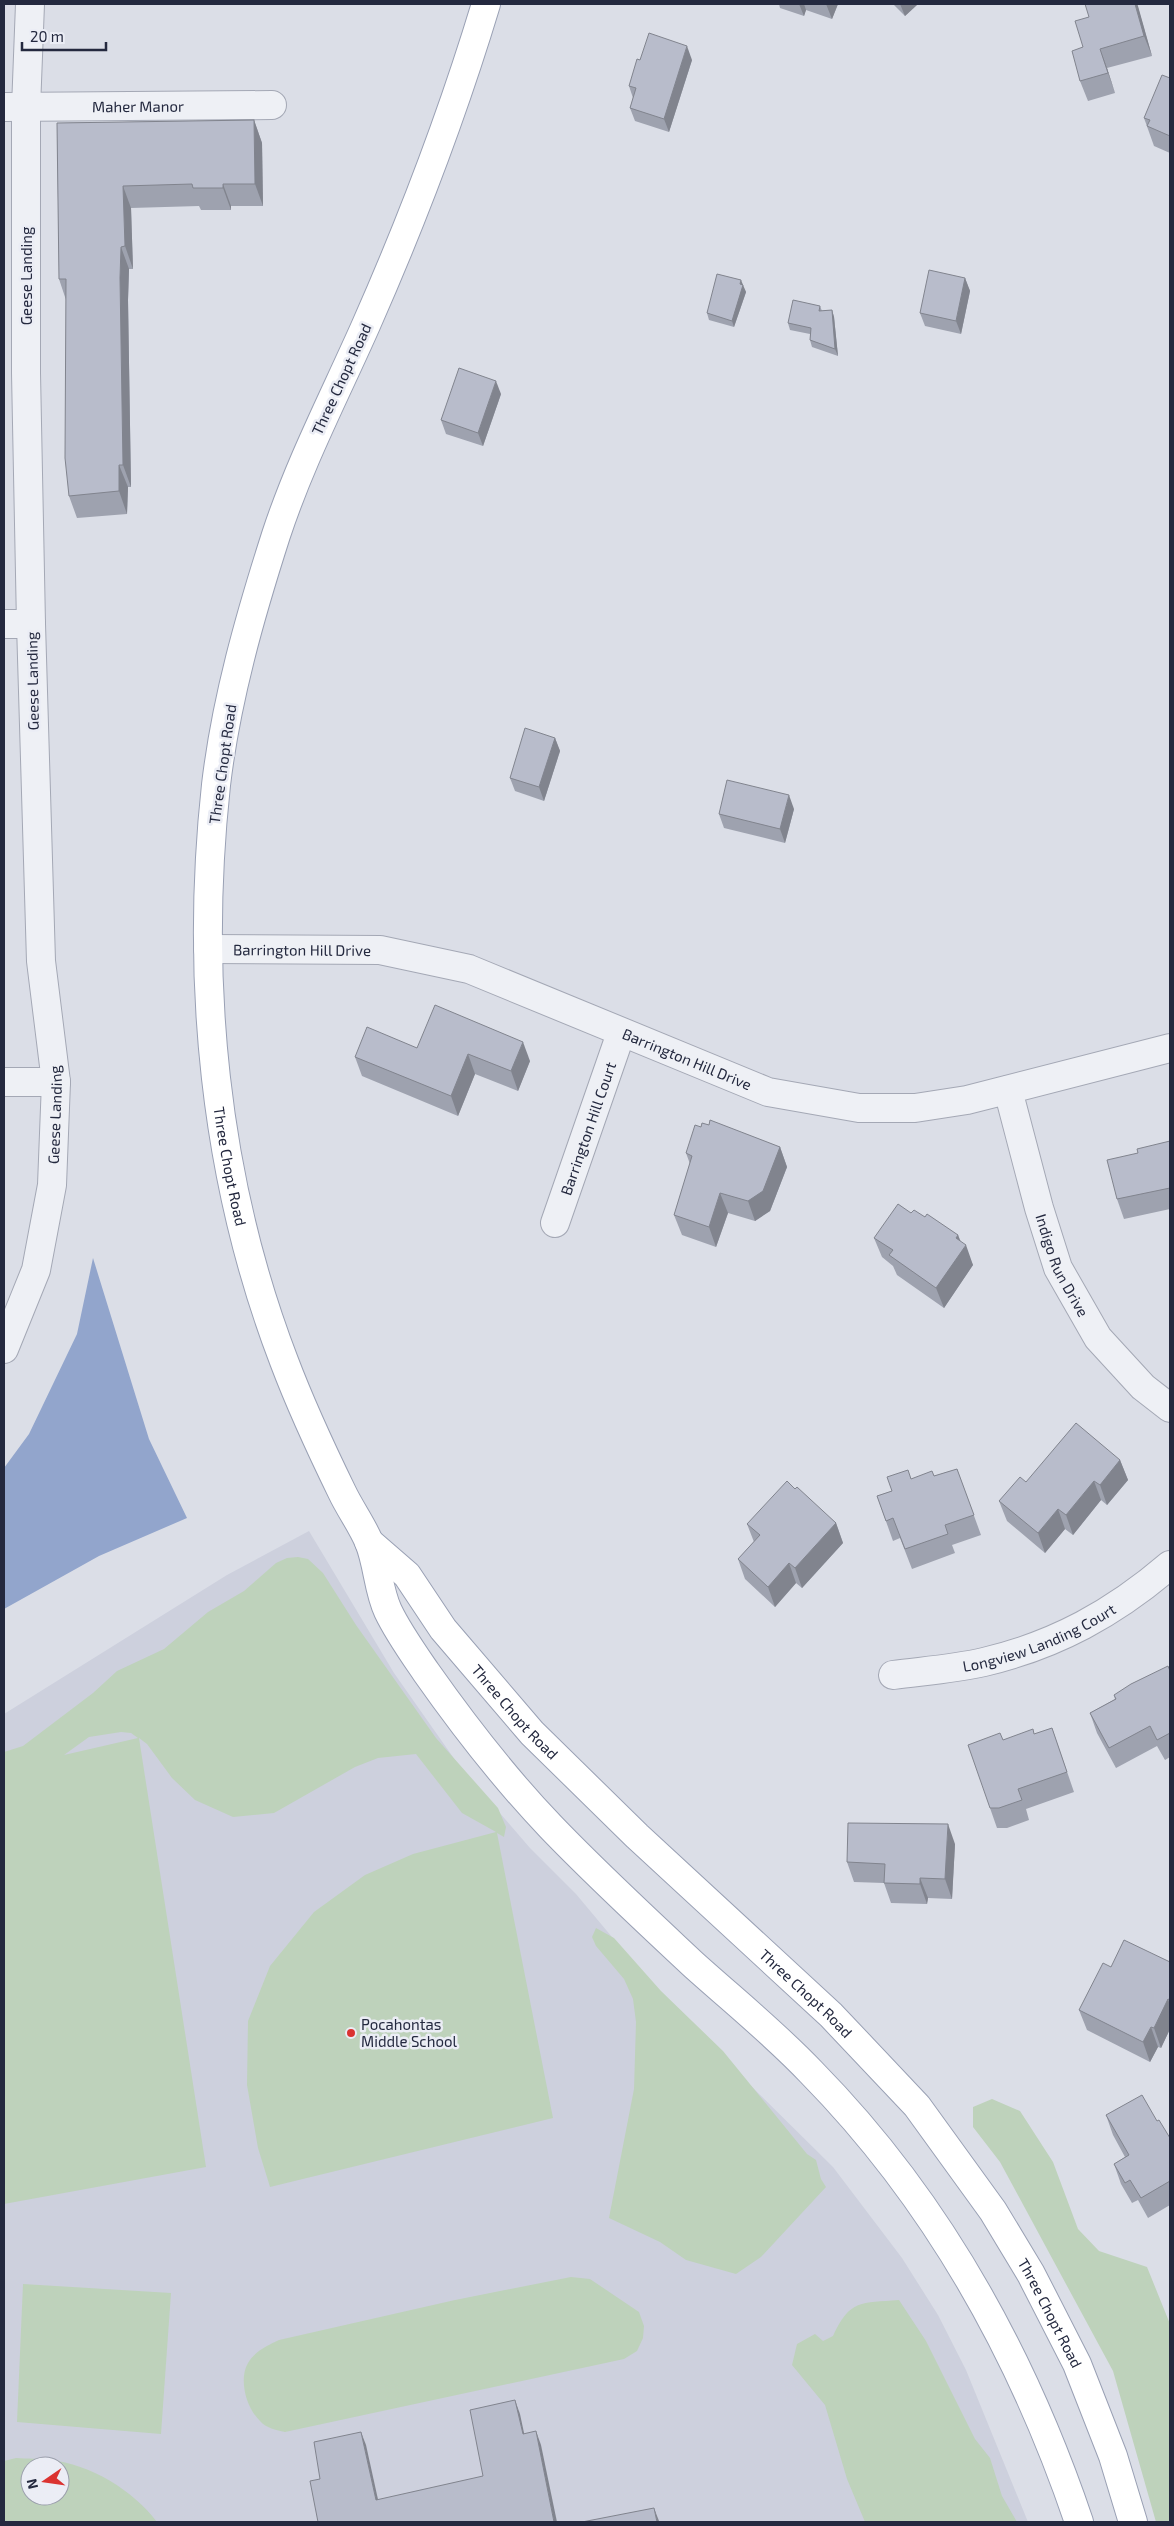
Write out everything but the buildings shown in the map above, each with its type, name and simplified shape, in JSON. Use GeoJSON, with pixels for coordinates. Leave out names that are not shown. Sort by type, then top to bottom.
{"type":"FeatureCollection","features":[{"type":"Feature","properties":{"kind":"main road","name":"Three Chopt Road"},"geometry":{"type":"LineString","coordinates":[[486,4],[425,183],[368,320],[302,464],[277,532],[237,668],[221,751],[211,846],[208,949],[213,1052],[228,1158],[261,1292],[282,1356],[313,1433],[369,1542],[386,1608],[452,1710],[517,1790],[600,1876],[811,2071],[865,2129],[914,2190],[976,2289],[1008,2348],[1042,2422],[1079,2522]]}},
{"type":"Feature","properties":{"kind":"main road","name":"Three Chopt Road"},"geometry":{"type":"LineString","coordinates":[[369,1542],[407,1575],[443,1629],[532,1733],[637,1836],[831,2015],[917,2106],[993,2211],[1031,2274],[1077,2364],[1113,2456],[1133,2522]]}},
{"type":"Feature","properties":{"kind":"street","name":"Geese Landing"},"geometry":{"type":"LineString","coordinates":[[4,1349],[36,1270],[52,1185],[56,1082],[41,961],[31,624],[15,373],[15,108],[30,4]]}},
{"type":"Feature","properties":{"kind":"street","name":"Maher Manor"},"geometry":{"type":"LineString","coordinates":[[15,108],[272,105]]}},
{"type":"Feature","properties":{"kind":"street"},"geometry":{"type":"LineString","coordinates":[[4,624],[31,624]]}},
{"type":"Feature","properties":{"kind":"street","name":"Barrington Hill Drive"},"geometry":{"type":"LineString","coordinates":[[208,949],[380,950],[469,969],[768,1092],[859,1108],[916,1108],[967,1100],[1170,1048]]}},
{"type":"Feature","properties":{"kind":"street","name":"Barrington Hill Court"},"geometry":{"type":"LineString","coordinates":[[555,1223],[621,1033]]}},
{"type":"Feature","properties":{"kind":"street"},"geometry":{"type":"LineString","coordinates":[[4,1082],[56,1082]]}},
{"type":"Feature","properties":{"kind":"street","name":"Indigo Run Drive"},"geometry":{"type":"LineString","coordinates":[[1008,1090],[1039,1208],[1058,1268],[1098,1338],[1143,1388],[1170,1408]]}},
{"type":"Feature","properties":{"kind":"street","name":"Longview Landing Court"},"geometry":{"type":"LineString","coordinates":[[893,1675],[981,1662],[1018,1653],[1087,1625],[1142,1589],[1170,1565]]}},
{"type":"Feature","properties":{"kind":"shaded area","name":"Pocahontas Middle School"},"geometry":{"type":"Polygon","coordinates":[[[309,1531],[394,1673],[460,1767],[530,1848],[576,1894],[668,2004],[833,2167],[902,2258],[938,2315],[966,2370],[1028,2522],[4,2522],[4,1714],[227,1575],[309,1531]]]}},
{"type":"Feature","properties":{"kind":"green space"},"geometry":{"type":"Polygon","coordinates":[[[298,1557],[308,1559],[323,1573],[356,1625],[436,1738],[498,1808],[506,1827],[504,1837],[497,1833],[553,2118],[270,2187],[258,2148],[247,2085],[248,2021],[270,1966],[314,1912],[365,1875],[413,1854],[496,1832],[462,1813],[416,1754],[378,1758],[355,1767],[274,1813],[233,1817],[195,1800],[172,1778],[147,1744],[139,1738],[206,2167],[4,2204],[4,1752],[23,1746],[93,1693],[117,1671],[164,1649],[208,1612],[244,1591],[276,1563],[287,1558],[298,1557]],[[121,1732],[89,1737],[64,1755],[138,1738],[131,1733],[121,1732]]]}},
{"type":"Feature","properties":{"kind":"green space"},"geometry":{"type":"Polygon","coordinates":[[[596,1928],[614,1938],[661,1991],[723,2051],[807,2154],[816,2160],[821,2179],[826,2187],[761,2257],[736,2274],[686,2260],[660,2242],[609,2218],[634,2089],[636,2022],[633,1999],[624,1979],[596,1946],[592,1937],[596,1928]]]}},
{"type":"Feature","properties":{"kind":"green space"},"geometry":{"type":"Polygon","coordinates":[[[992,2099],[1020,2111],[1053,2162],[1078,2229],[1099,2251],[1147,2267],[1170,2324],[1170,2522],[1156,2522],[1113,2371],[1000,2162],[973,2127],[973,2107],[992,2099]]]}},
{"type":"Feature","properties":{"kind":"green space"},"geometry":{"type":"Polygon","coordinates":[[[571,2277],[590,2279],[639,2312],[644,2326],[643,2338],[637,2351],[624,2359],[285,2432],[262,2423],[255,2416],[245,2394],[244,2378],[248,2363],[258,2352],[279,2340],[455,2300],[571,2277]]]}},
{"type":"Feature","properties":{"kind":"green space"},"geometry":{"type":"Polygon","coordinates":[[[23,2284],[171,2293],[161,2434],[17,2422],[23,2284]]]}},
{"type":"Feature","properties":{"kind":"green space"},"geometry":{"type":"Polygon","coordinates":[[[899,2300],[926,2341],[975,2439],[990,2458],[1002,2496],[1017,2522],[865,2522],[847,2479],[825,2405],[792,2365],[797,2344],[815,2334],[823,2341],[833,2336],[845,2315],[851,2309],[866,2303],[899,2300]]]}},
{"type":"Feature","properties":{"kind":"green space"},"geometry":{"type":"Polygon","coordinates":[[[16,2458],[20,2458],[20,2506],[70,2506],[70,2464],[110,2480],[136,2499],[157,2522],[4,2522],[4,2461],[16,2458]]]}},
{"type":"Feature","properties":{"kind":"water"},"geometry":{"type":"Polygon","coordinates":[[[93,1258],[149,1439],[187,1518],[99,1556],[4,1609],[4,1468],[29,1434],[77,1334],[93,1258]]]}},
{"type":"Feature","properties":{"kind":"place","name":"Pocahontas Middle School"},"geometry":{"type":"Point","coordinates":[351,2033]}}]}
